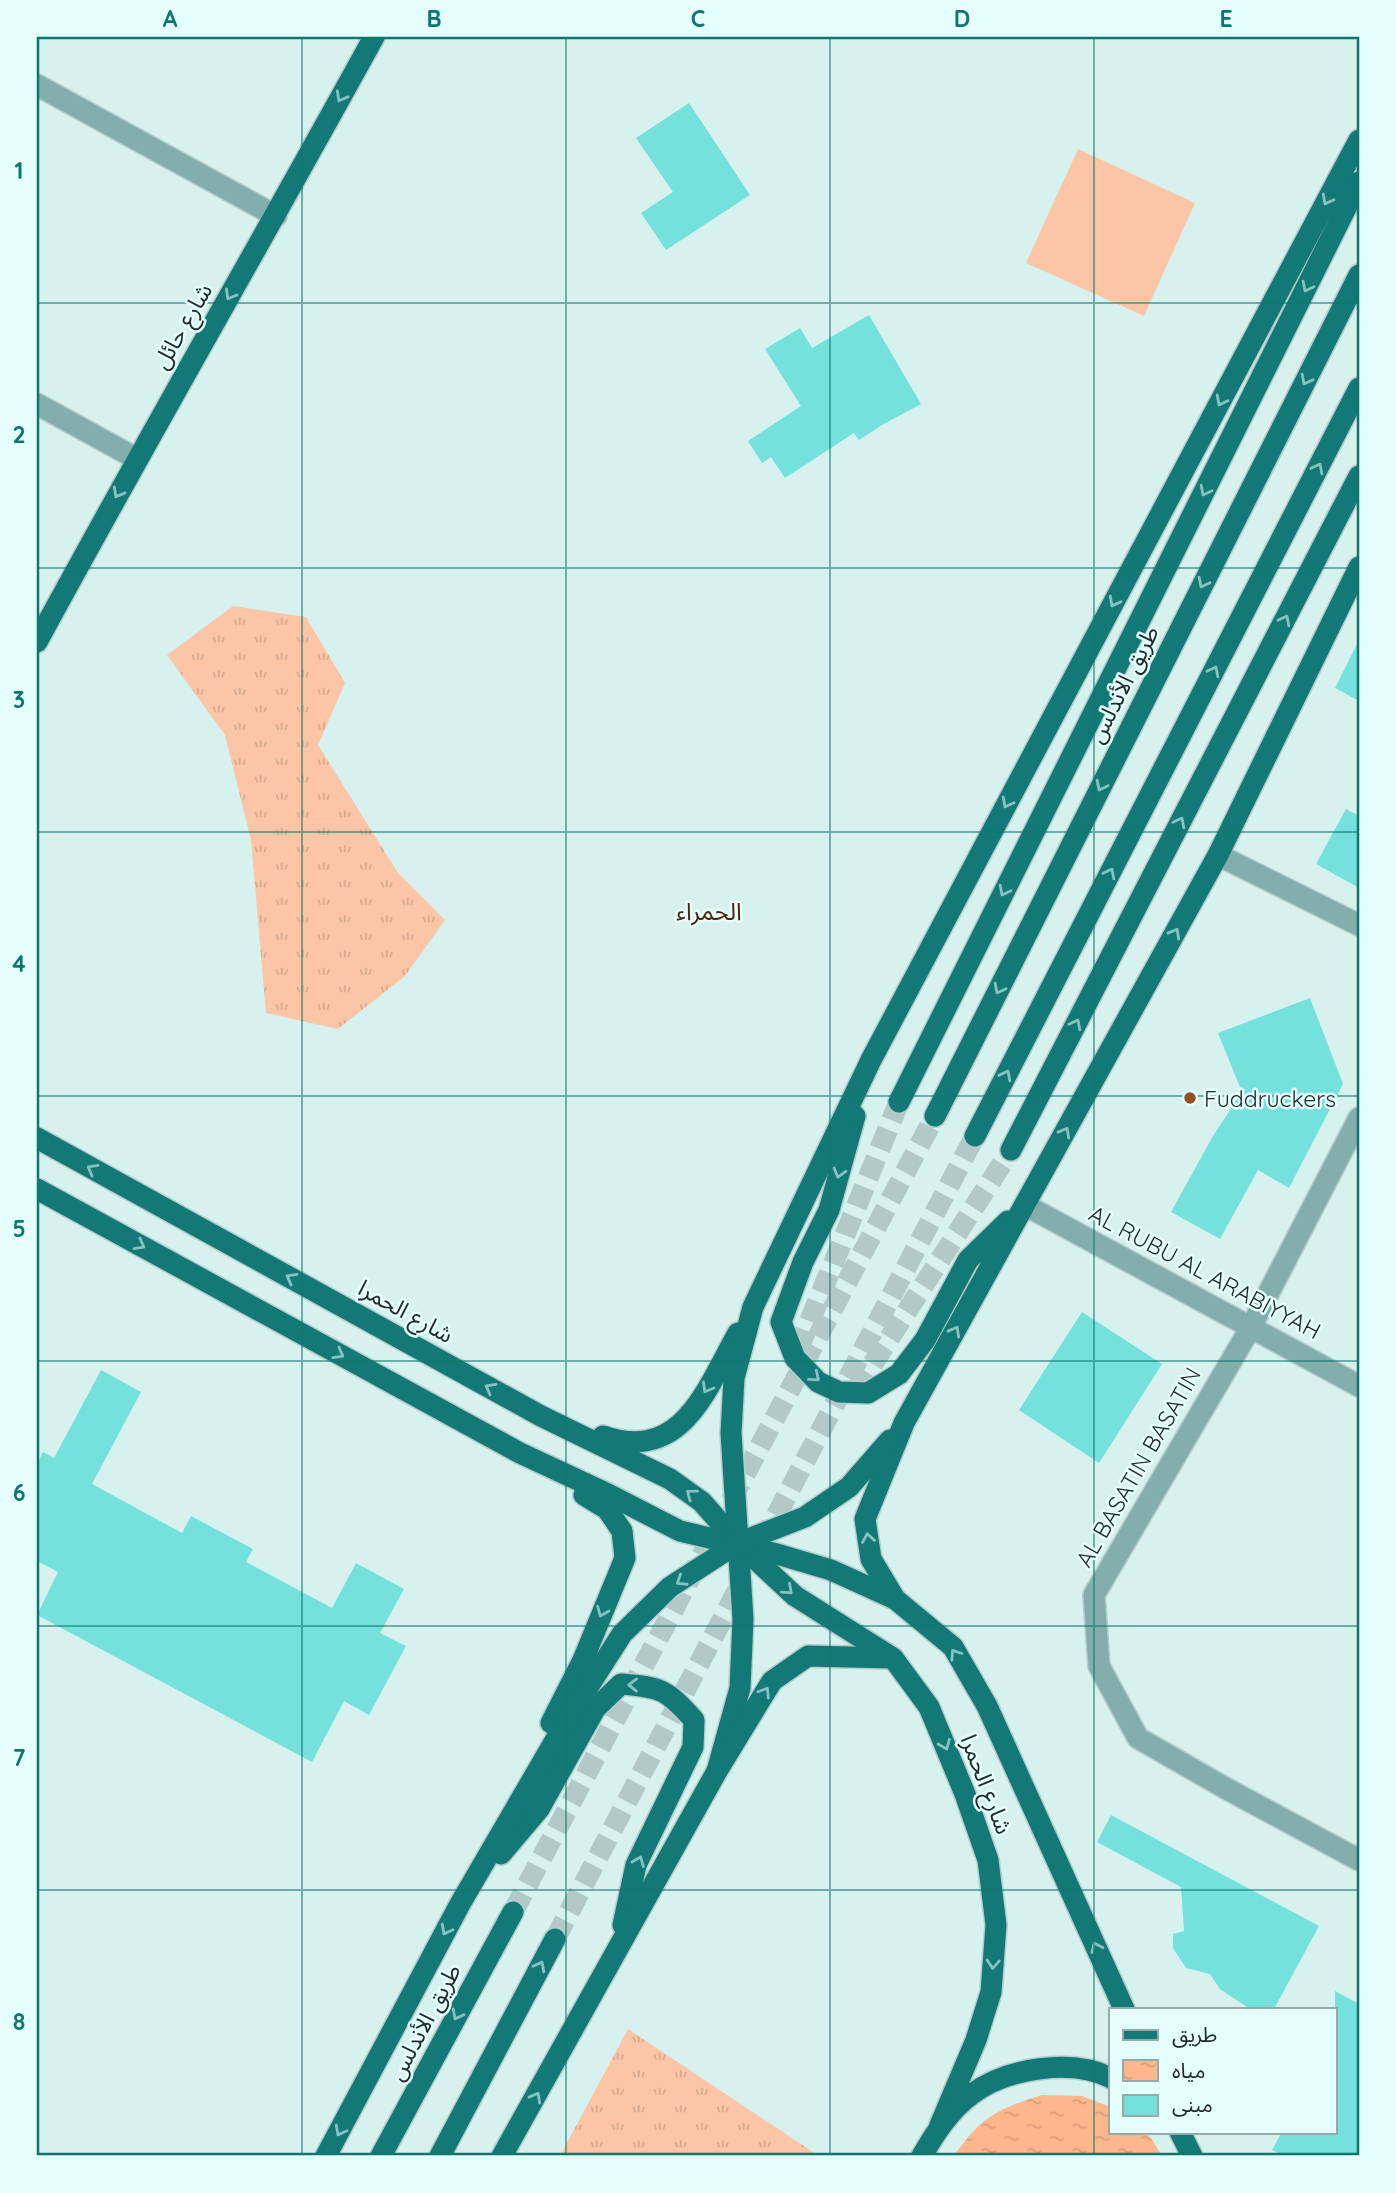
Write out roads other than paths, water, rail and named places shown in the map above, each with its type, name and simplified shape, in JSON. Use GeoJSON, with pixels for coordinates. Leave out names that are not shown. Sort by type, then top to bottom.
{"type":"FeatureCollection","features":[{"type":"Feature","properties":{"kind":"main road","name":"شارع حائل"},"geometry":{"type":"LineString","coordinates":[[37,642],[374,37]]}},
{"type":"Feature","properties":{"kind":"main road"},"geometry":{"type":"LineString","coordinates":[[541,1416],[619,1442],[649,1442],[675,1431],[696,1407],[753,1307],[871,1060],[1359,140]]}},
{"type":"Feature","properties":{"kind":"main road"},"geometry":{"type":"LineString","coordinates":[[899,1102],[1359,182]]}},
{"type":"Feature","properties":{"kind":"main road","name":"طريق الأندلس"},"geometry":{"type":"LineString","coordinates":[[935,1116],[1359,275]]}},
{"type":"Feature","properties":{"kind":"main road"},"geometry":{"type":"LineString","coordinates":[[975,1136],[1359,388]]}},
{"type":"Feature","properties":{"kind":"main road"},"geometry":{"type":"LineString","coordinates":[[1011,1150],[1359,476]]}},
{"type":"Feature","properties":{"kind":"main road"},"geometry":{"type":"LineString","coordinates":[[895,1599],[871,1559],[865,1519],[904,1423],[1218,855],[1359,567]]}},
{"type":"Feature","properties":{"kind":"main road"},"geometry":{"type":"LineString","coordinates":[[871,1060],[829,1210],[803,1262],[781,1322],[795,1358],[818,1382],[839,1392],[868,1393],[898,1374],[925,1340],[968,1260],[1025,1205]]}},
{"type":"Feature","properties":{"kind":"main road","name":"شارع الحمرا"},"geometry":{"type":"LineString","coordinates":[[37,1138],[541,1416],[670,1479],[702,1502],[738,1544],[795,1596],[893,1658],[929,1707],[965,1794],[988,1860],[996,1924],[991,1992],[976,2040],[940,2125]]}},
{"type":"Feature","properties":{"kind":"main road","name":"شارع الحمرا"},"geometry":{"type":"LineString","coordinates":[[37,1189],[520,1453],[680,1531],[831,1570],[895,1599],[953,1647],[980,1694],[1124,2008]]}},
{"type":"Feature","properties":{"kind":"main road"},"geometry":{"type":"LineString","coordinates":[[717,1771],[740,1688],[743,1619],[731,1433],[734,1378],[753,1307]]}},
{"type":"Feature","properties":{"kind":"main road"},"geometry":{"type":"LineString","coordinates":[[460,1903],[567,1720],[622,1634],[670,1587],[738,1544],[805,1517],[849,1487],[904,1423]]}},
{"type":"Feature","properties":{"kind":"main road"},"geometry":{"type":"LineString","coordinates":[[326,2156],[460,1903],[583,1660],[625,1558],[622,1531],[607,1509],[520,1453]]}},
{"type":"Feature","properties":{"kind":"main road"},"geometry":{"type":"LineString","coordinates":[[502,2156],[717,1771],[772,1681],[808,1656],[893,1658]]}},
{"type":"Feature","properties":{"kind":"main road"},"geometry":{"type":"LineString","coordinates":[[460,1903],[538,1808],[595,1709],[621,1685],[650,1686],[672,1695],[694,1720],[693,1746],[636,1865],[617,1951]]}},
{"type":"Feature","properties":{"kind":"main road","name":"طريق الأندلس"},"geometry":{"type":"LineString","coordinates":[[381,2156],[513,1912]]}},
{"type":"Feature","properties":{"kind":"main road"},"geometry":{"type":"LineString","coordinates":[[440,2156],[555,1938]]}},
{"type":"Feature","properties":{"kind":"main road"},"geometry":{"type":"LineString","coordinates":[[922,2156],[940,2125],[973,2093],[1013,2073],[1058,2066],[1109,2077]]}},
{"type":"Feature","properties":{"kind":"main road"},"geometry":{"type":"LineString","coordinates":[[1181,2134],[1192,2156]]}},
{"type":"Feature","properties":{"kind":"street"},"geometry":{"type":"LineString","coordinates":[[37,85],[276,216]]}},
{"type":"Feature","properties":{"kind":"street"},"geometry":{"type":"LineString","coordinates":[[37,404],[137,459]]}},
{"type":"Feature","properties":{"kind":"street"},"geometry":{"type":"LineString","coordinates":[[1218,855],[1359,925]]}},
{"type":"Feature","properties":{"kind":"street","name":"AL BASATIN BASATIN"},"geometry":{"type":"LineString","coordinates":[[1359,1118],[1251,1327],[1094,1595],[1099,1665],[1138,1738],[1359,1860]]}},
{"type":"Feature","properties":{"kind":"street","name":"AL RUBU AL ARABIYYAH"},"geometry":{"type":"LineString","coordinates":[[1025,1205],[1359,1386]]}},
{"type":"Feature","properties":{"kind":"water"},"geometry":{"type":"Polygon","coordinates":[[[1042,2095],[1082,2096],[1109,2106],[1109,2134],[1146,2134],[1162,2156],[954,2156],[982,2123],[1013,2105],[1042,2095]]]}},
{"type":"Feature","properties":{"kind":"tunnel"},"geometry":{"type":"LineString","coordinates":[[798,1350],[899,1102]]}},
{"type":"Feature","properties":{"kind":"tunnel"},"geometry":{"type":"LineString","coordinates":[[513,1912],[935,1116]]}},
{"type":"Feature","properties":{"kind":"tunnel"},"geometry":{"type":"LineString","coordinates":[[762,1543],[975,1136]]}},
{"type":"Feature","properties":{"kind":"tunnel"},"geometry":{"type":"LineString","coordinates":[[856,1390],[1011,1150]]}},
{"type":"Feature","properties":{"kind":"tunnel"},"geometry":{"type":"LineString","coordinates":[[555,1939],[744,1578]]}},
{"type":"Feature","properties":{"kind":"place","name":"Fuddruckers"},"geometry":{"type":"Point","coordinates":[1190,1098]}},
{"type":"Feature","properties":{"kind":"district","name":"الحمراء"},"geometry":{"type":"Point","coordinates":[709,911]}}]}
